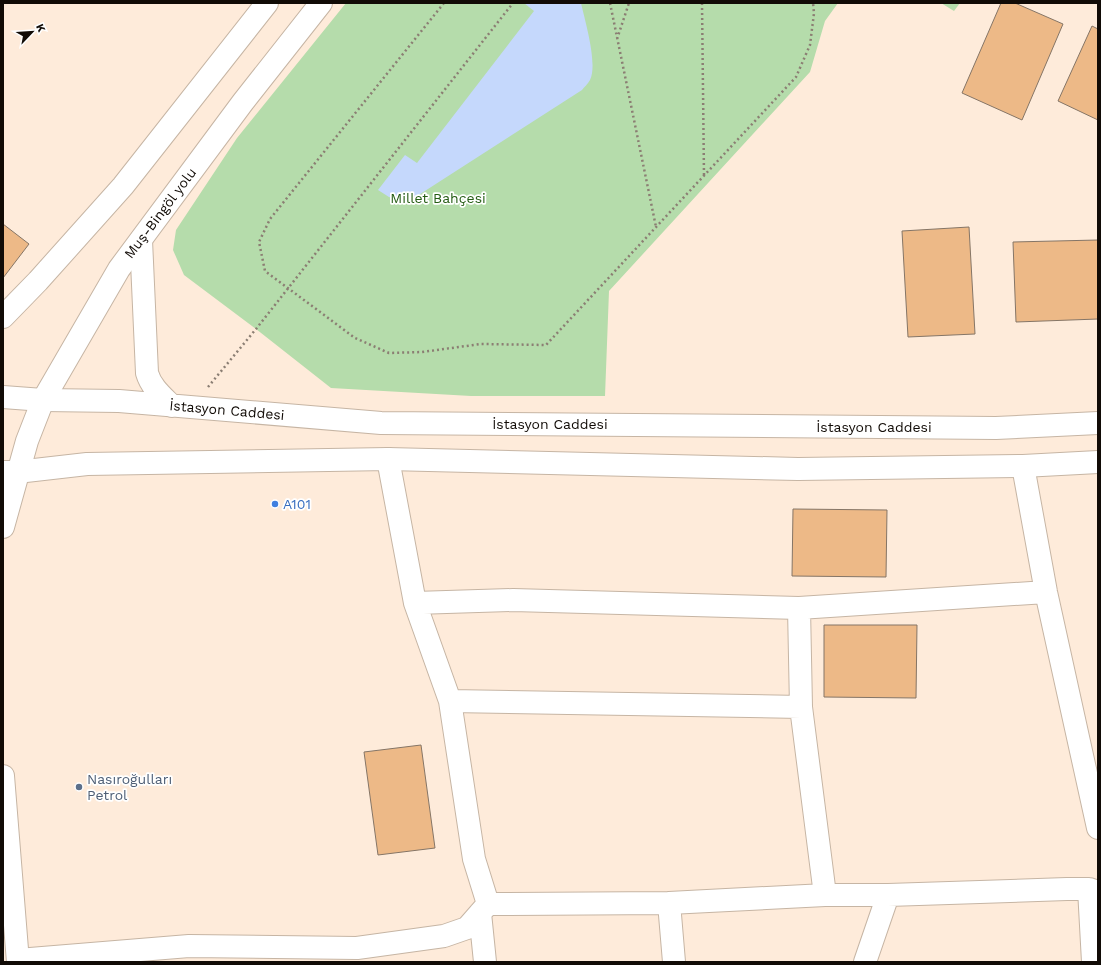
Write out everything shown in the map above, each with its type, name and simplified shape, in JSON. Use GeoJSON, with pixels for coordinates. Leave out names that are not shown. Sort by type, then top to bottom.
{"type":"FeatureCollection","features":[{"type":"Feature","properties":{"kind":"main road"},"geometry":{"type":"LineString","coordinates":[[3,317],[38,281],[123,186],[267,3]]}},
{"type":"Feature","properties":{"kind":"main road","name":"Muş-Bingöl yolu"},"geometry":{"type":"LineString","coordinates":[[3,527],[10,472],[27,441],[43,400],[119,269],[243,102],[321,3]]}},
{"type":"Feature","properties":{"kind":"main road"},"geometry":{"type":"LineString","coordinates":[[141,240],[147,373],[154,388],[181,406]]}},
{"type":"Feature","properties":{"kind":"main road","name":"İstasyon Caddesi"},"geometry":{"type":"LineString","coordinates":[[3,397],[43,400],[119,401],[382,423],[996,428],[1098,423]]}},
{"type":"Feature","properties":{"kind":"main road"},"geometry":{"type":"LineString","coordinates":[[10,472],[87,464],[388,459],[798,469],[1023,466],[1098,462]]}},
{"type":"Feature","properties":{"kind":"main road"},"geometry":{"type":"LineString","coordinates":[[388,459],[415,603],[450,701],[474,859],[484,908],[485,962]]}},
{"type":"Feature","properties":{"kind":"main road"},"geometry":{"type":"LineString","coordinates":[[1023,466],[1046,592],[1098,828]]}},
{"type":"Feature","properties":{"kind":"main road"},"geometry":{"type":"LineString","coordinates":[[415,603],[514,600],[800,608],[1046,592]]}},
{"type":"Feature","properties":{"kind":"main road"},"geometry":{"type":"LineString","coordinates":[[800,608],[801,707],[825,895]]}},
{"type":"Feature","properties":{"kind":"main road"},"geometry":{"type":"LineString","coordinates":[[450,701],[801,707]]}},
{"type":"Feature","properties":{"kind":"main road"},"geometry":{"type":"LineString","coordinates":[[3,776],[18,961],[189,946],[357,948],[444,936],[467,928],[484,908],[669,903],[825,895],[1093,890],[1093,962]]}},
{"type":"Feature","properties":{"kind":"main road"},"geometry":{"type":"LineString","coordinates":[[865,962],[888,895]]}},
{"type":"Feature","properties":{"kind":"main road"},"geometry":{"type":"LineString","coordinates":[[669,903],[674,962]]}},
{"type":"Feature","properties":{"kind":"main road"},"geometry":{"type":"LineString","coordinates":[[333,962],[357,948]]}},
{"type":"Feature","properties":{"kind":"path"},"geometry":{"type":"LineString","coordinates":[[444,3],[270,218],[259,242],[265,271],[355,338],[389,353],[422,352],[481,344],[546,345],[796,77],[810,45],[814,13],[813,3]]}},
{"type":"Feature","properties":{"kind":"path"},"geometry":{"type":"LineString","coordinates":[[181,406],[256,329],[513,3]]}},
{"type":"Feature","properties":{"kind":"path"},"geometry":{"type":"LineString","coordinates":[[610,3],[656,227]]}},
{"type":"Feature","properties":{"kind":"path"},"geometry":{"type":"LineString","coordinates":[[617,39],[629,3]]}},
{"type":"Feature","properties":{"kind":"path"},"geometry":{"type":"LineString","coordinates":[[702,3],[704,176]]}},
{"type":"Feature","properties":{"kind":"green space","name":"Millet Bahçesi"},"geometry":{"type":"Polygon","coordinates":[[[346,3],[838,3],[825,21],[810,72],[609,291],[605,396],[471,396],[331,388],[184,275],[173,250],[176,230],[237,138],[346,3]]]}},
{"type":"Feature","properties":{"kind":"green space"},"geometry":{"type":"Polygon","coordinates":[[[941,3],[960,3],[954,11],[941,3]]]}},
{"type":"Feature","properties":{"kind":"water"},"geometry":{"type":"Polygon","coordinates":[[[524,3],[581,3],[588,31],[593,64],[592,73],[588,83],[582,90],[414,198],[402,201],[389,197],[378,190],[405,155],[417,163],[534,11],[524,3]]]}},
{"type":"Feature","properties":{"kind":"building"},"geometry":{"type":"Polygon","coordinates":[[[1001,3],[1015,3],[1063,24],[1022,120],[962,93],[1001,3]]]}},
{"type":"Feature","properties":{"kind":"building"},"geometry":{"type":"Polygon","coordinates":[[[1092,26],[1098,29],[1098,120],[1058,101],[1092,26]]]}},
{"type":"Feature","properties":{"kind":"building"},"geometry":{"type":"Polygon","coordinates":[[[3,224],[29,244],[3,278],[3,224]]]}},
{"type":"Feature","properties":{"kind":"building"},"geometry":{"type":"Polygon","coordinates":[[[969,227],[975,334],[908,337],[902,231],[969,227]]]}},
{"type":"Feature","properties":{"kind":"building"},"geometry":{"type":"Polygon","coordinates":[[[1098,240],[1098,319],[1016,322],[1013,242],[1098,240]]]}},
{"type":"Feature","properties":{"kind":"building"},"geometry":{"type":"Polygon","coordinates":[[[793,509],[887,510],[886,577],[792,576],[793,509]]]}},
{"type":"Feature","properties":{"kind":"building"},"geometry":{"type":"Polygon","coordinates":[[[824,625],[917,625],[916,698],[824,697],[824,625]]]}},
{"type":"Feature","properties":{"kind":"building"},"geometry":{"type":"Polygon","coordinates":[[[421,745],[435,848],[378,855],[364,752],[421,745]]]}},
{"type":"Feature","properties":{"kind":"place","name":"A101"},"geometry":{"type":"Point","coordinates":[275,504]}},
{"type":"Feature","properties":{"kind":"place","name":"Nasıroğulları Petrol"},"geometry":{"type":"Point","coordinates":[79,787]}}]}
